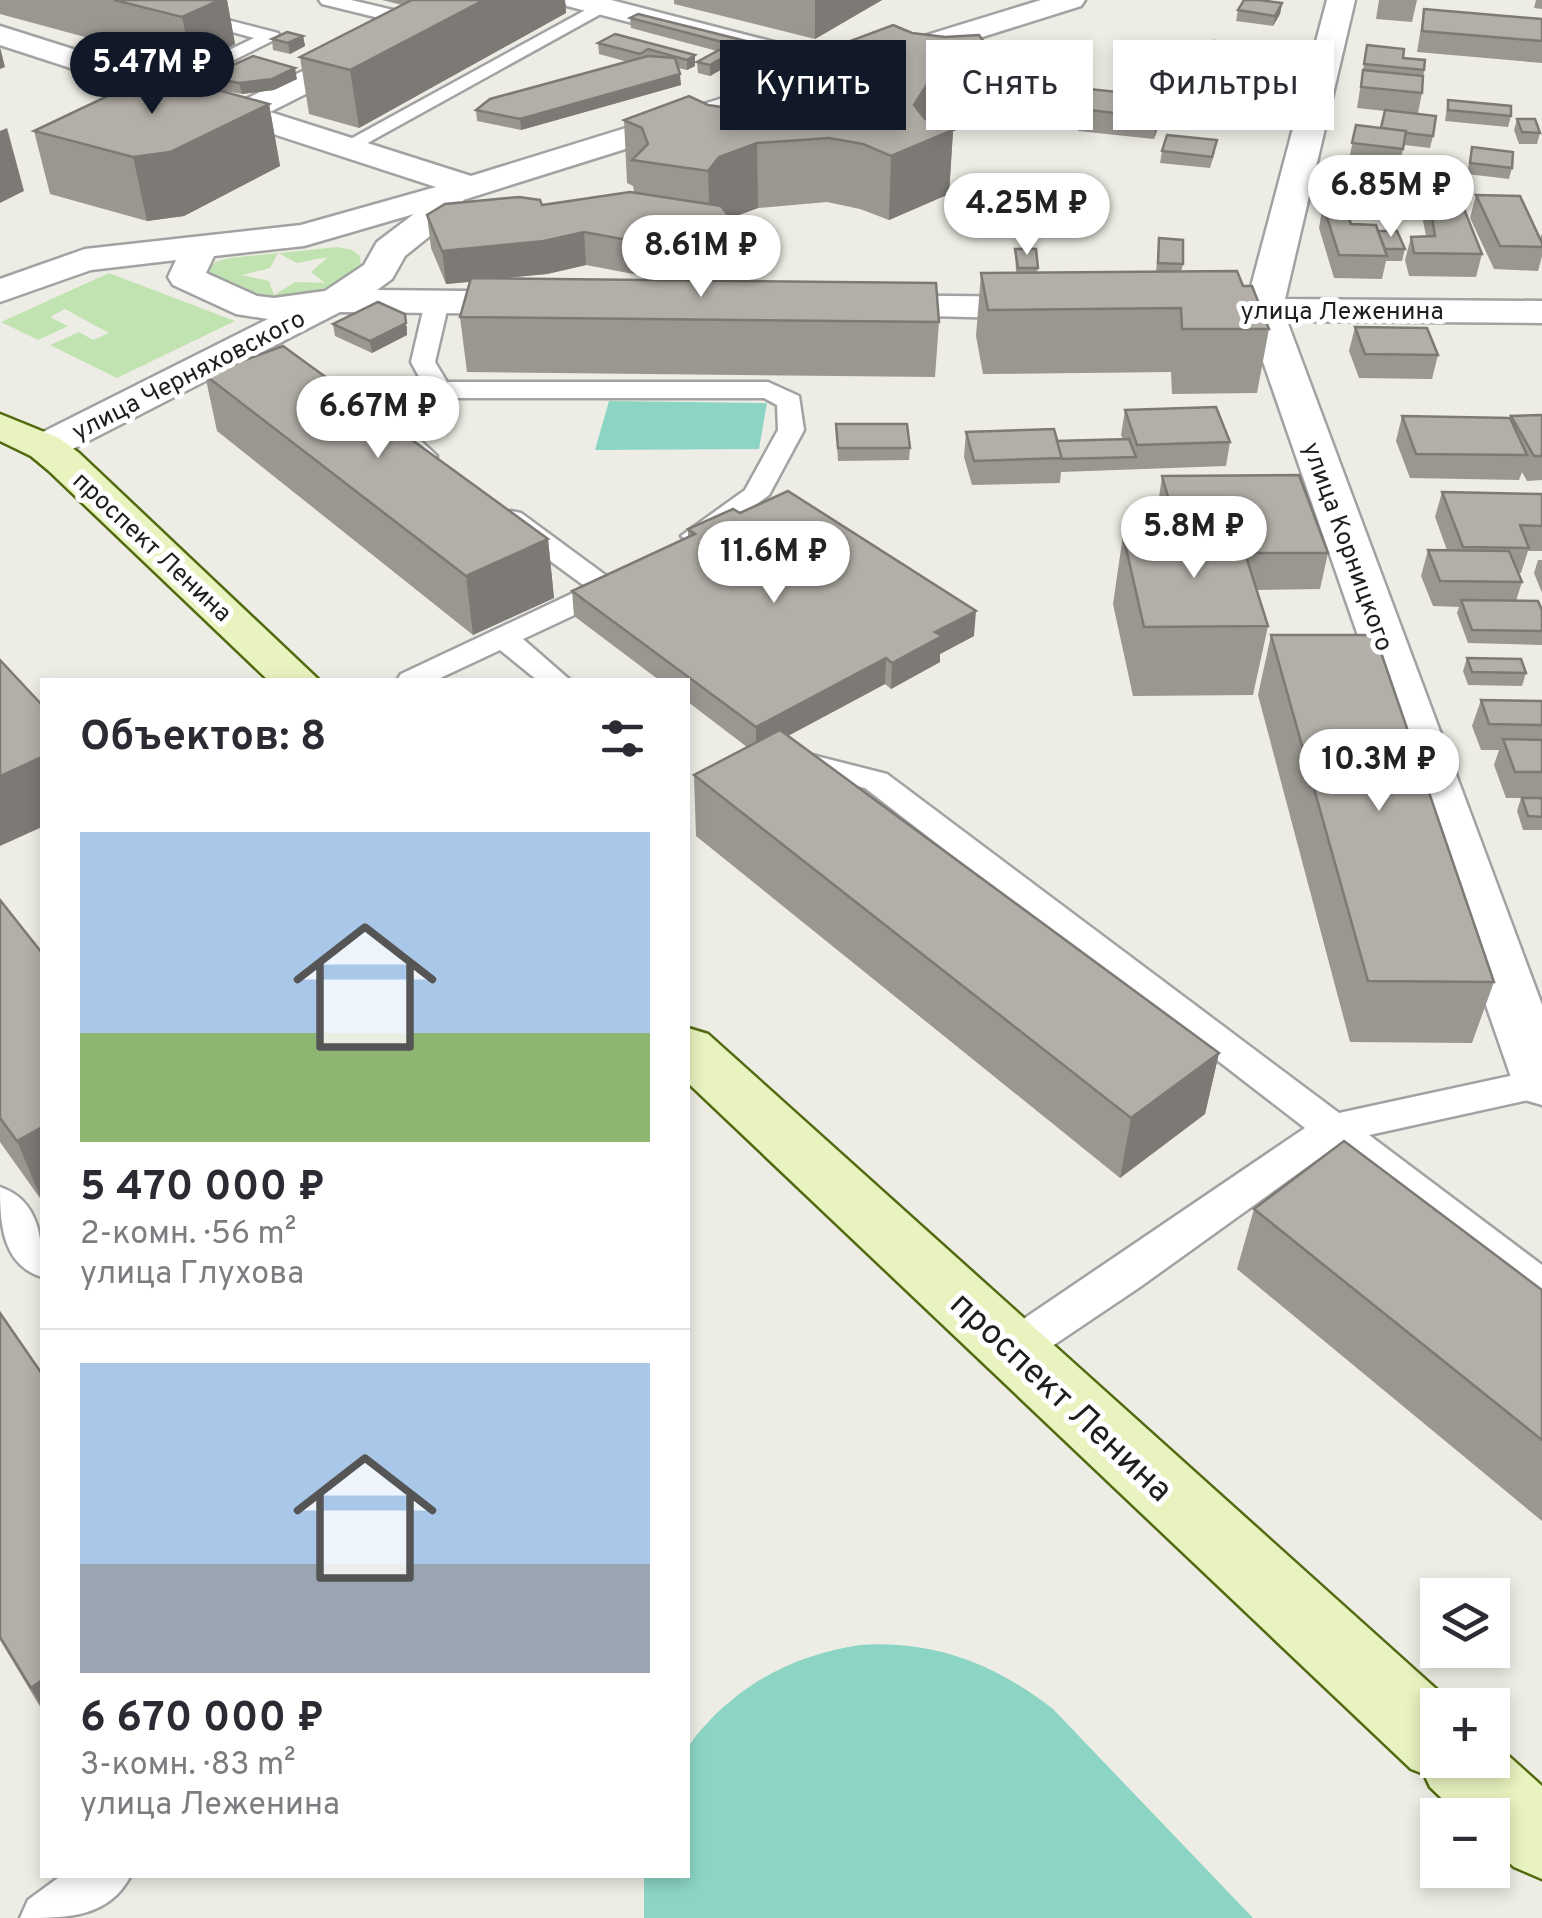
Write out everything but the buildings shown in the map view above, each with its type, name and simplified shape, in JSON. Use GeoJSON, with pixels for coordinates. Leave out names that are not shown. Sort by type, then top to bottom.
{"type":"FeatureCollection","features":[{"type":"Feature","properties":{"kind":"street"},"geometry":{"type":"LineString","coordinates":[[242,113],[470,0]]}},
{"type":"Feature","properties":{"kind":"street"},"geometry":{"type":"LineString","coordinates":[[906,53],[1071,0]]}},
{"type":"Feature","properties":{"kind":"street"},"geometry":{"type":"LineString","coordinates":[[1264,310],[1341,0]]}},
{"type":"Feature","properties":{"kind":"street"},"geometry":{"type":"LineString","coordinates":[[590,3],[733,40]]}},
{"type":"Feature","properties":{"kind":"street"},"geometry":{"type":"LineString","coordinates":[[0,35],[471,187]]}},
{"type":"Feature","properties":{"kind":"street"},"geometry":{"type":"LineString","coordinates":[[0,292],[86,260],[304,235],[720,110]]}},
{"type":"Feature","properties":{"kind":"street","name":"улица Черняховского"},"geometry":{"type":"LineString","coordinates":[[45,448],[331,302],[378,271],[390,250],[471,187]]}},
{"type":"Feature","properties":{"kind":"street"},"geometry":{"type":"LineString","coordinates":[[304,235],[353,238],[390,250],[399,282],[429,302]]}},
{"type":"Feature","properties":{"kind":"street","name":"улица Черняховского"},"geometry":{"type":"LineString","coordinates":[[198,250],[186,277],[249,306],[274,309],[331,302]]}},
{"type":"Feature","properties":{"kind":"street"},"geometry":{"type":"LineString","coordinates":[[331,302],[575,303]]}},
{"type":"Feature","properties":{"kind":"street"},"geometry":{"type":"LineString","coordinates":[[831,306],[1086,308]]}},
{"type":"Feature","properties":{"kind":"street","name":"улица Леженина"},"geometry":{"type":"LineString","coordinates":[[1146,308],[1542,312]]}},
{"type":"Feature","properties":{"kind":"street","name":"улица Корницкого"},"geometry":{"type":"LineString","coordinates":[[1264,310],[1542,1083]]}},
{"type":"Feature","properties":{"kind":"street","name":"проспект Ленина"},"geometry":{"type":"LineString","coordinates":[[0,426],[45,448],[293,678]]}},
{"type":"Feature","properties":{"kind":"street","name":"проспект Ленина"},"geometry":{"type":"LineString","coordinates":[[690,1050],[1420,1725]]}},
{"type":"Feature","properties":{"kind":"street"},"geometry":{"type":"LineString","coordinates":[[1477,1778],[1542,1838]]}},
{"type":"Feature","properties":{"kind":"lane"},"geometry":{"type":"LineString","coordinates":[[127,0],[270,37],[166,88]]}},
{"type":"Feature","properties":{"kind":"lane"},"geometry":{"type":"LineString","coordinates":[[328,0],[424,23]]}},
{"type":"Feature","properties":{"kind":"lane"},"geometry":{"type":"LineString","coordinates":[[346,146],[590,3]]}},
{"type":"Feature","properties":{"kind":"lane"},"geometry":{"type":"LineString","coordinates":[[429,302],[423,362],[439,390]]}},
{"type":"Feature","properties":{"kind":"lane"},"geometry":{"type":"LineString","coordinates":[[448,474],[401,439],[388,422],[401,402],[439,390],[768,390],[790,401],[791,430],[756,495],[668,553]]}},
{"type":"Feature","properties":{"kind":"lane"},"geometry":{"type":"LineString","coordinates":[[496,508],[607,589]]}},
{"type":"Feature","properties":{"kind":"lane"},"geometry":{"type":"LineString","coordinates":[[416,678],[607,589],[637,571]]}},
{"type":"Feature","properties":{"kind":"lane"},"geometry":{"type":"LineString","coordinates":[[504,638],[553,678]]}},
{"type":"Feature","properties":{"kind":"lane"},"geometry":{"type":"LineString","coordinates":[[756,772],[812,766],[876,781],[1542,1288]]}},
{"type":"Feature","properties":{"kind":"lane"},"geometry":{"type":"LineString","coordinates":[[1012,1350],[1126,1275],[1332,1129],[1542,1083]]}},
{"type":"Feature","properties":{"kind":"lane"},"geometry":{"type":"LineString","coordinates":[[0,1203],[40,1255]]}},
{"type":"Feature","properties":{"kind":"lane"},"geometry":{"type":"LineString","coordinates":[[46,1918],[101,1878]]}},
{"type":"Feature","properties":{"kind":"green space"},"geometry":{"type":"Polygon","coordinates":[[[338,247],[360,256],[361,266],[356,273],[317,291],[263,297],[226,285],[206,273],[215,262],[278,253],[338,247]],[[278,253],[270,268],[242,275],[269,281],[274,295],[295,282],[325,283],[311,272],[328,257],[297,263],[278,253]]]}},
{"type":"Feature","properties":{"kind":"green space"},"geometry":{"type":"Polygon","coordinates":[[[109,273],[235,321],[117,378],[50,345],[79,332],[93,340],[109,333],[65,309],[50,317],[68,326],[38,340],[1,322],[109,273]]]}},
{"type":"Feature","properties":{"kind":"shaded area"},"geometry":{"type":"Polygon","coordinates":[[[609,401],[767,403],[759,449],[595,450],[609,401]]]}},
{"type":"Feature","properties":{"kind":"shaded area"},"geometry":{"type":"Polygon","coordinates":[[[887,1644],[938,1651],[986,1668],[1031,1693],[1053,1709],[1253,1918],[644,1918],[644,1878],[690,1878],[690,1745],[697,1734],[726,1705],[760,1680],[798,1661],[838,1649],[887,1644]]]}}]}
